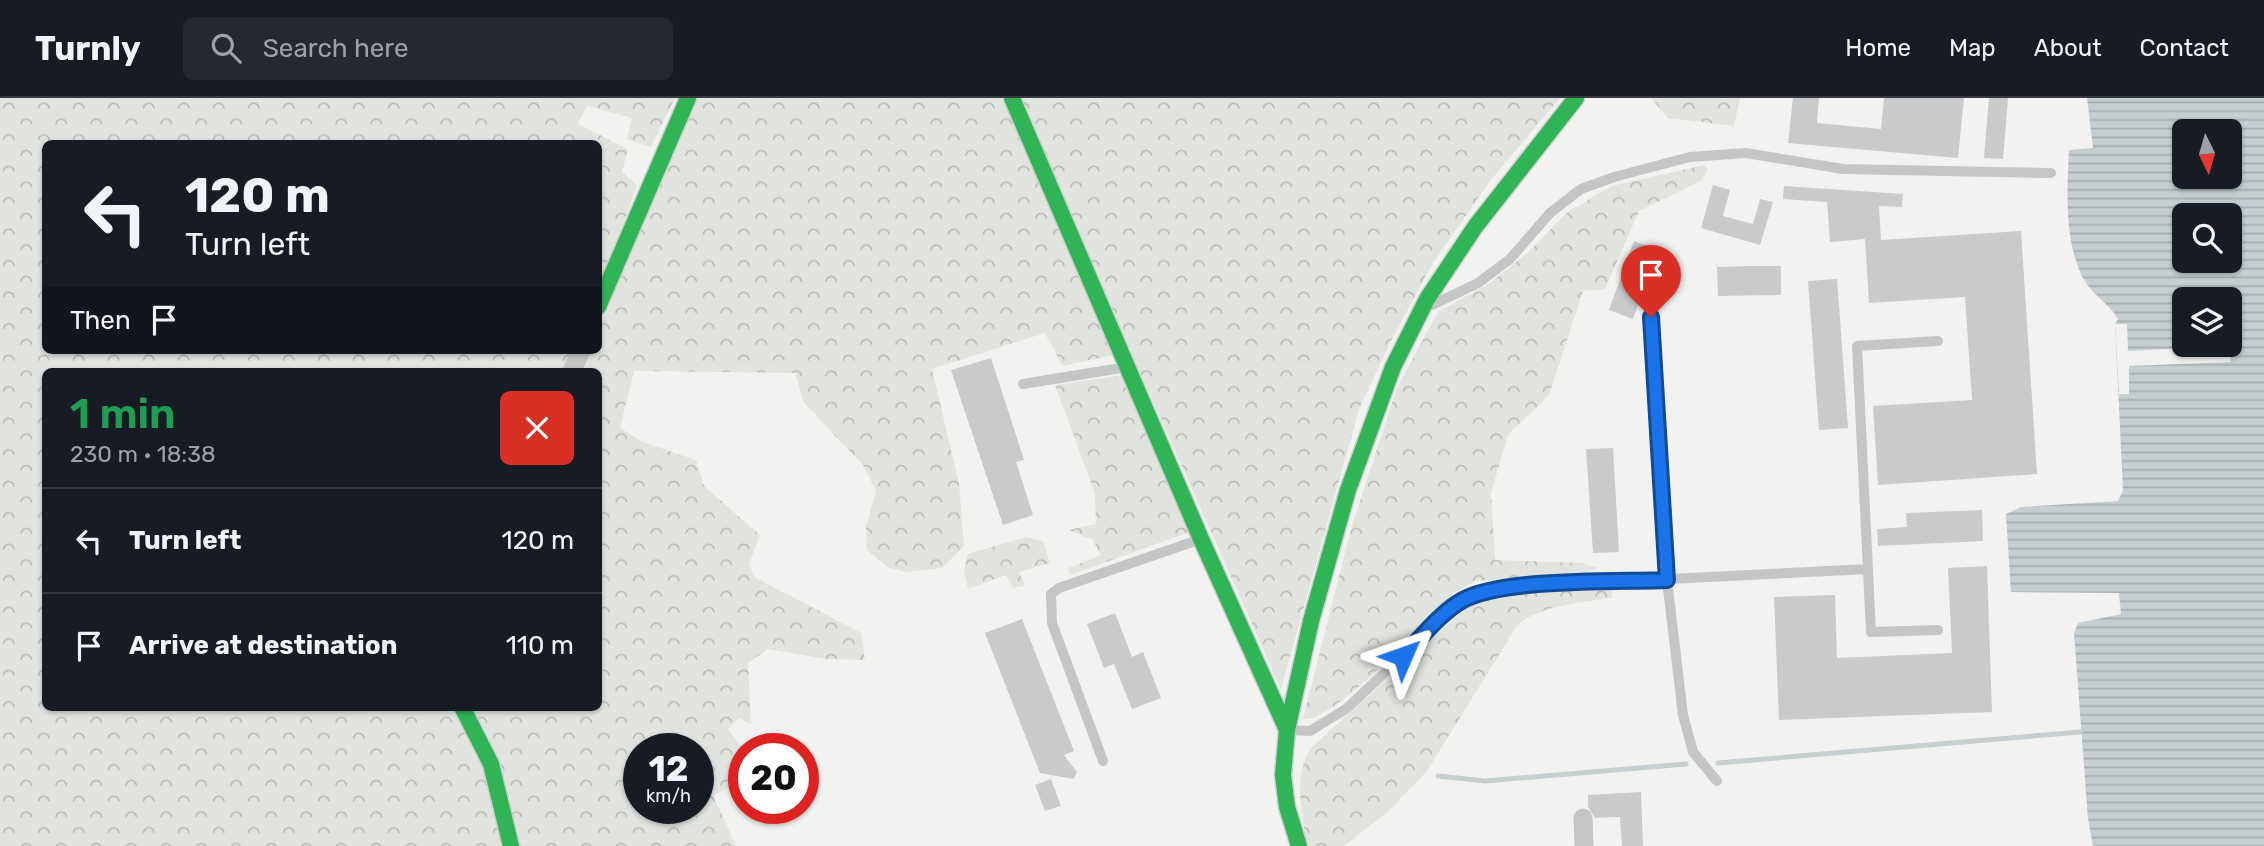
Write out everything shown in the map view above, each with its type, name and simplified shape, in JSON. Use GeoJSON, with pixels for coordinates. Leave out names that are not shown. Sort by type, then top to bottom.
{"type":"FeatureCollection","features":[{"type":"Feature","properties":{"kind":"street"},"geometry":{"type":"LineString","coordinates":[[602,297],[641,201],[688,98]]}},
{"type":"Feature","properties":{"kind":"street"},"geometry":{"type":"LineString","coordinates":[[1012,98],[1201,539],[1287,730]]}},
{"type":"Feature","properties":{"kind":"street"},"geometry":{"type":"LineString","coordinates":[[1299,846],[1287,807],[1283,775],[1287,730],[1311,621],[1348,490],[1393,367],[1422,310],[1475,227],[1576,98]]}},
{"type":"Feature","properties":{"kind":"street"},"geometry":{"type":"LineString","coordinates":[[464,711],[491,764],[511,846]]}},
{"type":"Feature","properties":{"kind":"street"},"geometry":{"type":"LineString","coordinates":[[1583,818],[1584,846]]}},
{"type":"Feature","properties":{"kind":"lane"},"geometry":{"type":"LineString","coordinates":[[1422,310],[1478,283],[1510,259],[1550,213],[1581,189],[1614,177],[1690,157],[1746,153],[1843,169],[2051,173]]}},
{"type":"Feature","properties":{"kind":"lane"},"geometry":{"type":"LineString","coordinates":[[1651,317],[1667,580],[1683,715],[1693,752],[1717,781]]}},
{"type":"Feature","properties":{"kind":"lane"},"geometry":{"type":"LineString","coordinates":[[1938,341],[1857,346],[1871,632],[1938,630]]}},
{"type":"Feature","properties":{"kind":"lane"},"geometry":{"type":"LineString","coordinates":[[1023,384],[1128,367]]}},
{"type":"Feature","properties":{"kind":"lane"},"geometry":{"type":"LineString","coordinates":[[1103,761],[1052,623],[1051,594],[1059,587],[1201,539]]}},
{"type":"Feature","properties":{"kind":"lane"},"geometry":{"type":"LineString","coordinates":[[1287,730],[1310,731],[1324,726],[1346,709],[1460,601],[1478,593],[1507,587],[1868,569]]}},
{"type":"Feature","properties":{"kind":"green space"},"geometry":{"type":"Polygon","coordinates":[[[0,98],[675,98],[651,147],[627,139],[632,118],[587,106],[578,124],[628,149],[622,172],[637,185],[602,282],[602,140],[42,140],[42,354],[572,354],[566,368],[42,368],[42,711],[458,711],[486,766],[505,846],[0,846],[0,98]]]}},
{"type":"Feature","properties":{"kind":"green space"},"geometry":{"type":"Polygon","coordinates":[[[696,98],[1005,98],[1114,355],[1062,366],[1045,333],[932,369],[959,484],[964,546],[942,568],[907,572],[887,567],[867,550],[866,526],[876,491],[863,465],[804,403],[795,373],[634,371],[620,428],[643,442],[696,460],[704,486],[760,535],[749,564],[754,577],[861,633],[865,660],[825,659],[768,649],[748,663],[751,724],[739,718],[728,729],[731,733],[728,733],[728,788],[714,795],[714,733],[623,733],[623,824],[714,824],[714,797],[736,846],[516,846],[469,711],[602,711],[602,368],[582,368],[588,354],[602,354],[602,322],[696,98]]]}},
{"type":"Feature","properties":{"kind":"green space"},"geometry":{"type":"Polygon","coordinates":[[[1018,98],[1560,98],[1490,181],[1433,263],[1392,339],[1359,409],[1281,689],[1018,98]]]}},
{"type":"Feature","properties":{"kind":"green space"},"geometry":{"type":"Polygon","coordinates":[[[1651,98],[1740,98],[1734,126],[1668,118],[1651,98]]]}},
{"type":"Feature","properties":{"kind":"green space"},"geometry":{"type":"Polygon","coordinates":[[[1704,165],[1708,170],[1702,180],[1639,211],[1605,289],[1583,291],[1549,395],[1508,435],[1491,493],[1495,560],[1583,563],[1597,568],[1584,574],[1475,581],[1454,593],[1404,645],[1337,705],[1318,716],[1303,719],[1351,529],[1397,388],[1438,312],[1490,283],[1526,254],[1569,211],[1612,186],[1704,165]]]}},
{"type":"Feature","properties":{"kind":"green space"},"geometry":{"type":"Polygon","coordinates":[[[1123,375],[1190,532],[1070,575],[1068,568],[1101,555],[1093,540],[1068,530],[1096,524],[1095,494],[1055,385],[1123,375]]]}},
{"type":"Feature","properties":{"kind":"green space"},"geometry":{"type":"Polygon","coordinates":[[[1026,537],[1043,541],[1050,563],[1019,572],[1025,586],[1013,588],[1006,575],[968,589],[964,571],[968,554],[1026,537]]]}},
{"type":"Feature","properties":{"kind":"green space"},"geometry":{"type":"Polygon","coordinates":[[[1612,589],[1612,598],[1552,608],[1518,624],[1427,771],[1390,810],[1344,846],[1310,846],[1305,837],[1300,778],[1302,767],[1313,746],[1456,617],[1475,601],[1506,594],[1612,589]]]}},
{"type":"Feature","properties":{"kind":"shaded area"},"geometry":{"type":"Polygon","coordinates":[[[2087,98],[2264,98],[2264,846],[2093,846],[2088,819],[2074,633],[2078,623],[2121,614],[2119,593],[2011,592],[2006,514],[2021,507],[2118,501],[2123,490],[2115,324],[2118,319],[2091,289],[2077,264],[2068,215],[2069,150],[2093,148],[2087,98]]]}},
{"type":"Feature","properties":{"kind":"pier"},"geometry":{"type":"Polygon","coordinates":[[[2115,324],[2127,324],[2128,351],[2172,349],[2172,357],[2231,357],[2231,362],[2129,366],[2129,394],[2119,394],[2115,324]]]}},
{"type":"Feature","properties":{"kind":"building"},"geometry":{"type":"Polygon","coordinates":[[[1793,98],[1819,98],[1817,123],[1881,129],[1884,98],[1964,98],[1958,158],[1788,143],[1793,98]]]}},
{"type":"Feature","properties":{"kind":"building"},"geometry":{"type":"Polygon","coordinates":[[[1989,98],[2008,98],[2003,159],[1984,158],[1989,98]]]}},
{"type":"Feature","properties":{"kind":"building"},"geometry":{"type":"Polygon","coordinates":[[[1713,185],[1730,190],[1723,216],[1753,224],[1760,199],[1773,202],[1760,245],[1701,228],[1713,185]]]}},
{"type":"Feature","properties":{"kind":"building"},"geometry":{"type":"Polygon","coordinates":[[[1784,186],[1903,194],[1902,207],[1879,206],[1881,240],[2021,231],[2037,474],[1878,485],[1873,406],[1972,400],[1965,297],[1869,303],[1865,239],[1830,242],[1827,202],[1783,199],[1784,186]]]}},
{"type":"Feature","properties":{"kind":"building"},"geometry":{"type":"Polygon","coordinates":[[[1634,241],[1658,250],[1633,319],[1609,310],[1634,241]]]}},
{"type":"Feature","properties":{"kind":"building"},"geometry":{"type":"Polygon","coordinates":[[[1781,266],[1781,295],[1718,296],[1717,267],[1781,266]]]}},
{"type":"Feature","properties":{"kind":"building"},"geometry":{"type":"Polygon","coordinates":[[[1837,279],[1848,428],[1819,430],[1808,281],[1837,279]]]}},
{"type":"Feature","properties":{"kind":"building"},"geometry":{"type":"Polygon","coordinates":[[[991,358],[1024,460],[1016,462],[1033,515],[1003,525],[951,370],[991,358]]]}},
{"type":"Feature","properties":{"kind":"building"},"geometry":{"type":"Polygon","coordinates":[[[1613,448],[1619,552],[1593,553],[1586,449],[1613,448]]]}},
{"type":"Feature","properties":{"kind":"building"},"geometry":{"type":"Polygon","coordinates":[[[1982,510],[1983,541],[1878,546],[1877,529],[1907,527],[1906,513],[1982,510]]]}},
{"type":"Feature","properties":{"kind":"building"},"geometry":{"type":"Polygon","coordinates":[[[1987,566],[1992,712],[1779,720],[1774,597],[1835,595],[1837,658],[1952,653],[1948,568],[1987,566]]]}},
{"type":"Feature","properties":{"kind":"building"},"geometry":{"type":"Polygon","coordinates":[[[1115,613],[1132,657],[1143,652],[1161,698],[1132,709],[1114,664],[1104,668],[1087,624],[1115,613]]]}},
{"type":"Feature","properties":{"kind":"building"},"geometry":{"type":"Polygon","coordinates":[[[1022,619],[1074,751],[1064,755],[1077,772],[1074,779],[1040,773],[985,633],[1022,619]]]}},
{"type":"Feature","properties":{"kind":"building"},"geometry":{"type":"Polygon","coordinates":[[[1051,779],[1061,806],[1045,811],[1035,785],[1051,779]]]}},
{"type":"Feature","properties":{"kind":"building"},"geometry":{"type":"Polygon","coordinates":[[[1641,792],[1643,846],[1622,846],[1620,817],[1595,818],[1588,807],[1588,795],[1641,792]]]}},
{"type":"Feature","properties":{"kind":"waterway"},"geometry":{"type":"LineString","coordinates":[[1718,763],[2080,732]]}},
{"type":"Feature","properties":{"kind":"waterway"},"geometry":{"type":"LineString","coordinates":[[1438,776],[1485,781],[1686,764]]}},
{"type":"Feature","properties":{"kind":"traffic: fast"},"geometry":{"type":"LineString","coordinates":[[602,298],[688,98]]}},
{"type":"Feature","properties":{"kind":"traffic: fast"},"geometry":{"type":"LineString","coordinates":[[1012,98],[1201,539],[1287,730]]}},
{"type":"Feature","properties":{"kind":"traffic: fast"},"geometry":{"type":"LineString","coordinates":[[1299,846],[1287,807],[1283,775],[1287,730],[1311,621],[1348,490],[1393,367],[1427,299],[1475,227],[1576,98]]}},
{"type":"Feature","properties":{"kind":"traffic: fast"},"geometry":{"type":"LineString","coordinates":[[464,711],[491,764],[511,846]]}},
{"type":"Feature","properties":{"kind":"route"},"geometry":{"type":"LineString","coordinates":[[1403,656],[1460,601],[1478,593],[1507,587],[1667,580],[1651,317]]}}]}
